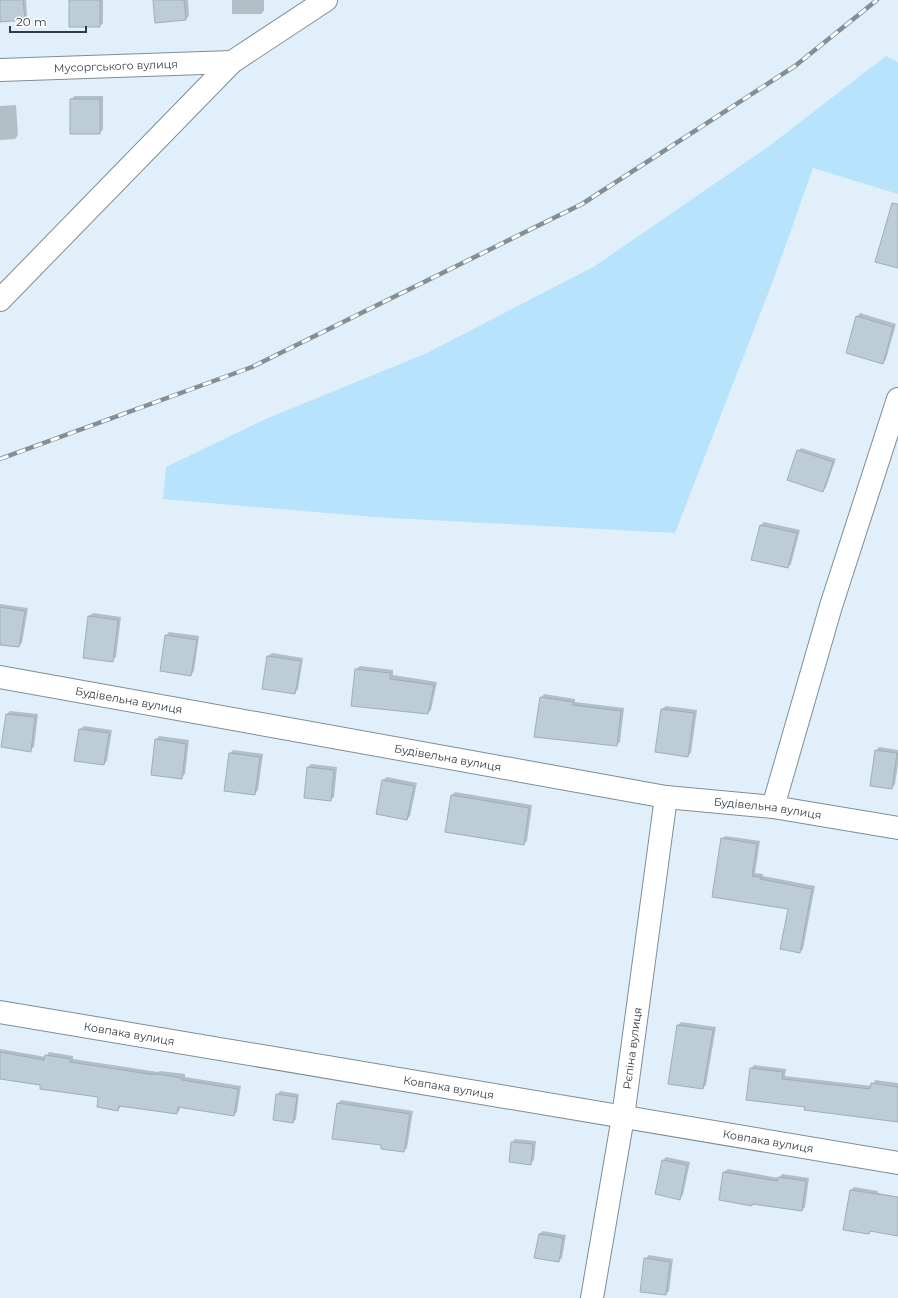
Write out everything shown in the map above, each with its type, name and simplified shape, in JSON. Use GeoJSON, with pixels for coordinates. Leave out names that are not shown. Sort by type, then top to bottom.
{"type":"FeatureCollection","features":[{"type":"Feature","properties":{"kind":"street"},"geometry":{"type":"LineString","coordinates":[[0,300],[232,62],[326,0]]}},
{"type":"Feature","properties":{"kind":"street","name":"Мусоргського вулиця"},"geometry":{"type":"LineString","coordinates":[[0,70],[232,62]]}},
{"type":"Feature","properties":{"kind":"street"},"geometry":{"type":"LineString","coordinates":[[773,807],[831,606],[898,399]]}},
{"type":"Feature","properties":{"kind":"street","name":"Будівельна вулиця"},"geometry":{"type":"LineString","coordinates":[[0,677],[666,796],[773,807],[898,828]]}},
{"type":"Feature","properties":{"kind":"street","name":"Рєпіна вулиця"},"geometry":{"type":"LineString","coordinates":[[592,1298],[623,1117],[666,796]]}},
{"type":"Feature","properties":{"kind":"street","name":"Ковпака вулиця"},"geometry":{"type":"LineString","coordinates":[[0,1012],[898,1163]]}},
{"type":"Feature","properties":{"kind":"shaded area"},"geometry":{"type":"Polygon","coordinates":[[[886,56],[898,62],[898,194],[813,168],[774,278],[675,533],[374,517],[163,499],[166,467],[268,418],[427,353],[595,266],[768,147],[886,56]]]}},
{"type":"Feature","properties":{"kind":"building"},"geometry":{"type":"Polygon","coordinates":[[[0,0],[23,0],[25,20],[0,22],[0,0]]]}},
{"type":"Feature","properties":{"kind":"building"},"geometry":{"type":"Polygon","coordinates":[[[69,0],[100,0],[100,27],[69,27],[69,0]]]}},
{"type":"Feature","properties":{"kind":"building"},"geometry":{"type":"Polygon","coordinates":[[[153,0],[184,0],[186,20],[155,23],[153,0]]]}},
{"type":"Feature","properties":{"kind":"building"},"geometry":{"type":"Polygon","coordinates":[[[70,99],[100,99],[100,134],[70,134],[70,99]]]}},
{"type":"Feature","properties":{"kind":"building"},"geometry":{"type":"Polygon","coordinates":[[[892,203],[898,204],[898,268],[875,262],[892,203]]]}},
{"type":"Feature","properties":{"kind":"building"},"geometry":{"type":"Polygon","coordinates":[[[856,316],[893,327],[883,364],[846,353],[856,316]]]}},
{"type":"Feature","properties":{"kind":"building"},"geometry":{"type":"Polygon","coordinates":[[[797,450],[833,462],[823,492],[787,480],[797,450]]]}},
{"type":"Feature","properties":{"kind":"building"},"geometry":{"type":"Polygon","coordinates":[[[760,525],[797,533],[788,568],[751,560],[760,525]]]}},
{"type":"Feature","properties":{"kind":"building"},"geometry":{"type":"Polygon","coordinates":[[[0,607],[25,611],[19,647],[0,645],[0,607]]]}},
{"type":"Feature","properties":{"kind":"building"},"geometry":{"type":"Polygon","coordinates":[[[88,616],[118,620],[113,662],[83,658],[88,616]]]}},
{"type":"Feature","properties":{"kind":"building"},"geometry":{"type":"Polygon","coordinates":[[[165,635],[197,640],[191,676],[160,671],[165,635]]]}},
{"type":"Feature","properties":{"kind":"building"},"geometry":{"type":"Polygon","coordinates":[[[267,656],[301,661],[295,694],[262,689],[267,656]]]}},
{"type":"Feature","properties":{"kind":"building"},"geometry":{"type":"Polygon","coordinates":[[[355,669],[390,673],[390,679],[434,685],[428,714],[351,706],[355,669]]]}},
{"type":"Feature","properties":{"kind":"building"},"geometry":{"type":"Polygon","coordinates":[[[540,697],[573,702],[572,705],[621,711],[617,746],[534,737],[540,697]]]}},
{"type":"Feature","properties":{"kind":"building"},"geometry":{"type":"Polygon","coordinates":[[[661,709],[694,713],[688,757],[655,752],[661,709]]]}},
{"type":"Feature","properties":{"kind":"building"},"geometry":{"type":"Polygon","coordinates":[[[6,714],[35,717],[31,752],[1,747],[6,714]]]}},
{"type":"Feature","properties":{"kind":"building"},"geometry":{"type":"Polygon","coordinates":[[[79,729],[109,733],[104,765],[74,761],[79,729]]]}},
{"type":"Feature","properties":{"kind":"building"},"geometry":{"type":"Polygon","coordinates":[[[155,739],[186,744],[182,779],[151,775],[155,739]]]}},
{"type":"Feature","properties":{"kind":"building"},"geometry":{"type":"Polygon","coordinates":[[[875,750],[897,753],[892,789],[870,786],[875,750]]]}},
{"type":"Feature","properties":{"kind":"building"},"geometry":{"type":"Polygon","coordinates":[[[229,753],[260,757],[255,795],[224,791],[229,753]]]}},
{"type":"Feature","properties":{"kind":"building"},"geometry":{"type":"Polygon","coordinates":[[[307,767],[334,770],[331,801],[304,798],[307,767]]]}},
{"type":"Feature","properties":{"kind":"building"},"geometry":{"type":"Polygon","coordinates":[[[382,780],[414,786],[407,820],[376,814],[382,780]]]}},
{"type":"Feature","properties":{"kind":"building"},"geometry":{"type":"Polygon","coordinates":[[[451,795],[529,808],[524,845],[445,832],[451,795]]]}},
{"type":"Feature","properties":{"kind":"building"},"geometry":{"type":"Polygon","coordinates":[[[721,838],[757,844],[752,876],[761,877],[760,879],[812,889],[800,953],[780,949],[788,909],[712,897],[721,838]]]}},
{"type":"Feature","properties":{"kind":"building"},"geometry":{"type":"Polygon","coordinates":[[[677,1025],[713,1030],[703,1089],[668,1084],[677,1025]]]}},
{"type":"Feature","properties":{"kind":"building"},"geometry":{"type":"Polygon","coordinates":[[[0,1052],[44,1060],[45,1055],[71,1059],[70,1062],[182,1078],[182,1080],[238,1089],[234,1116],[178,1107],[177,1114],[119,1106],[118,1111],[97,1107],[98,1097],[40,1089],[40,1085],[0,1079],[0,1052]]]}},
{"type":"Feature","properties":{"kind":"building"},"geometry":{"type":"Polygon","coordinates":[[[750,1068],[783,1072],[782,1079],[870,1089],[871,1083],[898,1087],[898,1122],[804,1110],[805,1107],[746,1100],[750,1068]]]}},
{"type":"Feature","properties":{"kind":"building"},"geometry":{"type":"Polygon","coordinates":[[[276,1094],[297,1097],[293,1123],[273,1120],[276,1094]]]}},
{"type":"Feature","properties":{"kind":"building"},"geometry":{"type":"Polygon","coordinates":[[[337,1103],[410,1114],[404,1152],[381,1149],[381,1145],[332,1139],[337,1103]]]}},
{"type":"Feature","properties":{"kind":"building"},"geometry":{"type":"Polygon","coordinates":[[[511,1142],[533,1144],[531,1165],[509,1162],[511,1142]]]}},
{"type":"Feature","properties":{"kind":"building"},"geometry":{"type":"Polygon","coordinates":[[[662,1160],[687,1165],[680,1200],[655,1194],[662,1160]]]}},
{"type":"Feature","properties":{"kind":"building"},"geometry":{"type":"Polygon","coordinates":[[[723,1172],[777,1181],[778,1177],[806,1181],[802,1211],[752,1204],[752,1206],[719,1200],[723,1172]]]}},
{"type":"Feature","properties":{"kind":"building"},"geometry":{"type":"Polygon","coordinates":[[[850,1190],[898,1197],[898,1236],[870,1231],[869,1234],[843,1230],[850,1190]]]}},
{"type":"Feature","properties":{"kind":"building"},"geometry":{"type":"Polygon","coordinates":[[[539,1234],[563,1238],[559,1262],[534,1258],[539,1234]]]}},
{"type":"Feature","properties":{"kind":"building"},"geometry":{"type":"Polygon","coordinates":[[[644,1258],[670,1262],[666,1295],[640,1292],[644,1258]]]}},
{"type":"Feature","properties":{"kind":"railway"},"geometry":{"type":"LineString","coordinates":[[0,459],[252,367],[582,204],[795,66],[877,0]]}}]}
